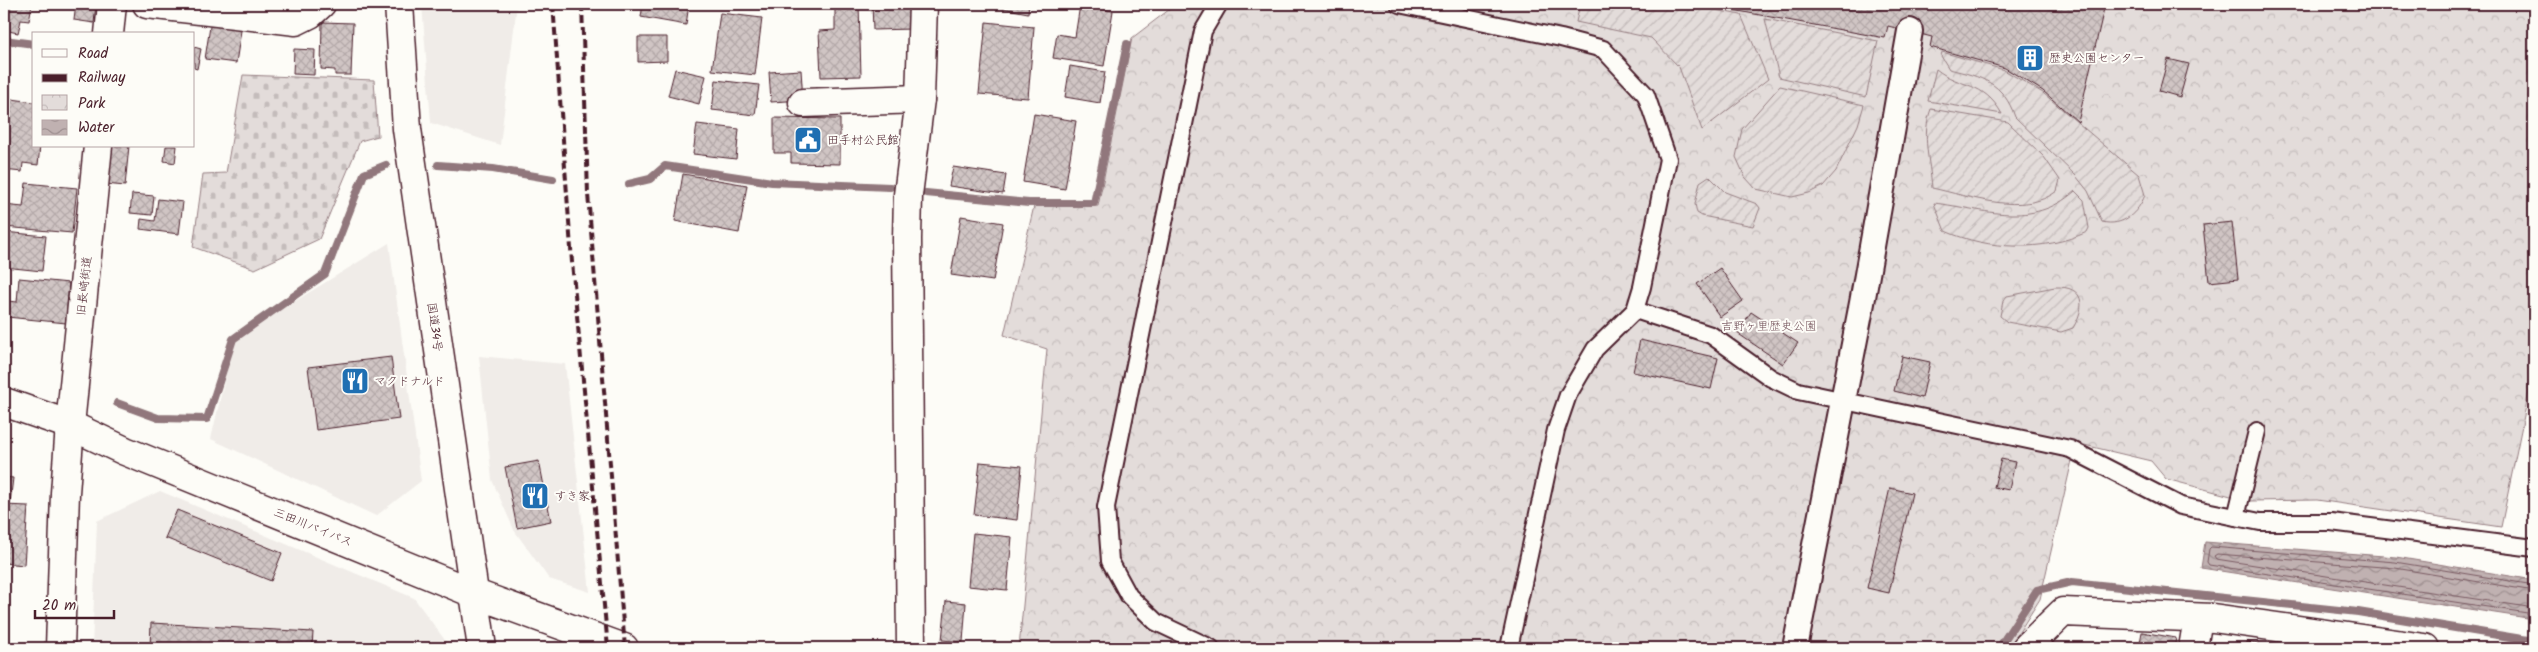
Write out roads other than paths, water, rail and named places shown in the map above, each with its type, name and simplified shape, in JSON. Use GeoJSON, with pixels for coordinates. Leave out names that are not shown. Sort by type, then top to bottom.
{"type":"FeatureCollection","features":[{"type":"Feature","properties":{"kind":"main road"},"geometry":{"type":"LineString","coordinates":[[109,32],[112,4]]}},
{"type":"Feature","properties":{"kind":"main road"},"geometry":{"type":"LineString","coordinates":[[147,4],[296,21],[310,14],[321,4]]}},
{"type":"Feature","properties":{"kind":"main road","name":"国道34号"},"geometry":{"type":"LineString","coordinates":[[399,4],[407,128],[482,648]]}},
{"type":"Feature","properties":{"kind":"main road"},"geometry":{"type":"LineString","coordinates":[[911,648],[906,239],[908,195],[920,99],[923,4]]}},
{"type":"Feature","properties":{"kind":"main road"},"geometry":{"type":"LineString","coordinates":[[803,104],[920,99]]}},
{"type":"Feature","properties":{"kind":"main road","name":"旧長崎街道"},"geometry":{"type":"LineString","coordinates":[[60,648],[65,493],[70,425],[98,148]]}},
{"type":"Feature","properties":{"kind":"main road","name":"三田川バイパス"},"geometry":{"type":"LineString","coordinates":[[4,402],[70,425],[125,451],[474,593],[624,648]]}},
{"type":"Feature","properties":{"kind":"main road"},"geometry":{"type":"LineString","coordinates":[[2026,648],[2063,612],[2198,618],[2426,648]]}},
{"type":"Feature","properties":{"kind":"main road"},"geometry":{"type":"LineString","coordinates":[[2193,648],[2198,618]]}},
{"type":"Feature","properties":{"kind":"street"},"geometry":{"type":"LineString","coordinates":[[1795,648],[1862,303],[1910,31]]}},
{"type":"Feature","properties":{"kind":"lane"},"geometry":{"type":"LineString","coordinates":[[1211,648],[1156,622],[1129,596],[1110,561],[1106,507],[1203,31],[1219,4]]}},
{"type":"Feature","properties":{"kind":"lane"},"geometry":{"type":"LineString","coordinates":[[1399,4],[1561,38],[1603,49],[1646,95],[1668,159],[1651,251],[1635,310],[1595,349],[1568,395],[1549,454],[1509,648]]}},
{"type":"Feature","properties":{"kind":"lane"},"geometry":{"type":"LineString","coordinates":[[1635,310],[1711,335],[1771,378],[1798,391],[2070,449],[2181,506],[2260,522],[2331,522],[2534,548]]}},
{"type":"Feature","properties":{"kind":"lane"},"geometry":{"type":"LineString","coordinates":[[2236,517],[2257,431]]}},
{"type":"Feature","properties":{"kind":"water"},"geometry":{"type":"Polygon","coordinates":[[[2205,542],[2396,557],[2534,580],[2534,619],[2201,568],[2205,542]]]}},
{"type":"Feature","properties":{"kind":"waterway"},"geometry":{"type":"LineString","coordinates":[[4,40],[32,44]]}},
{"type":"Feature","properties":{"kind":"waterway"},"geometry":{"type":"LineString","coordinates":[[926,193],[1029,203],[1094,203],[1127,44]]}},
{"type":"Feature","properties":{"kind":"waterway"},"geometry":{"type":"LineString","coordinates":[[117,403],[158,418],[207,419],[233,339],[325,274],[364,174],[386,165]]}},
{"type":"Feature","properties":{"kind":"waterway"},"geometry":{"type":"LineString","coordinates":[[438,165],[493,169],[553,179]]}},
{"type":"Feature","properties":{"kind":"waterway"},"geometry":{"type":"LineString","coordinates":[[629,184],[650,179],[665,166],[772,182],[890,187]]}},
{"type":"Feature","properties":{"kind":"waterway"},"geometry":{"type":"LineString","coordinates":[[1999,648],[2037,590],[2072,582],[2358,612],[2534,641]]}},
{"type":"Feature","properties":{"kind":"railway"},"geometry":{"type":"LineString","coordinates":[[553,4],[572,262],[608,648]]}},
{"type":"Feature","properties":{"kind":"railway"},"geometry":{"type":"LineString","coordinates":[[582,4],[588,194],[625,648]]}},
{"type":"Feature","properties":{"kind":"place","name":"歴史公園センター"},"geometry":{"type":"Point","coordinates":[2030,58]}},
{"type":"Feature","properties":{"kind":"place","name":"田手村公民館"},"geometry":{"type":"Point","coordinates":[808,140]}},
{"type":"Feature","properties":{"kind":"place","name":"マクドナルド"},"geometry":{"type":"Point","coordinates":[355,381]}},
{"type":"Feature","properties":{"kind":"place","name":"すき家"},"geometry":{"type":"Point","coordinates":[535,496]}},
{"type":"Feature","properties":{"kind":"park label","name":"吉野ヶ里歴史公園"},"geometry":{"type":"Point","coordinates":[1769,326]}}]}
